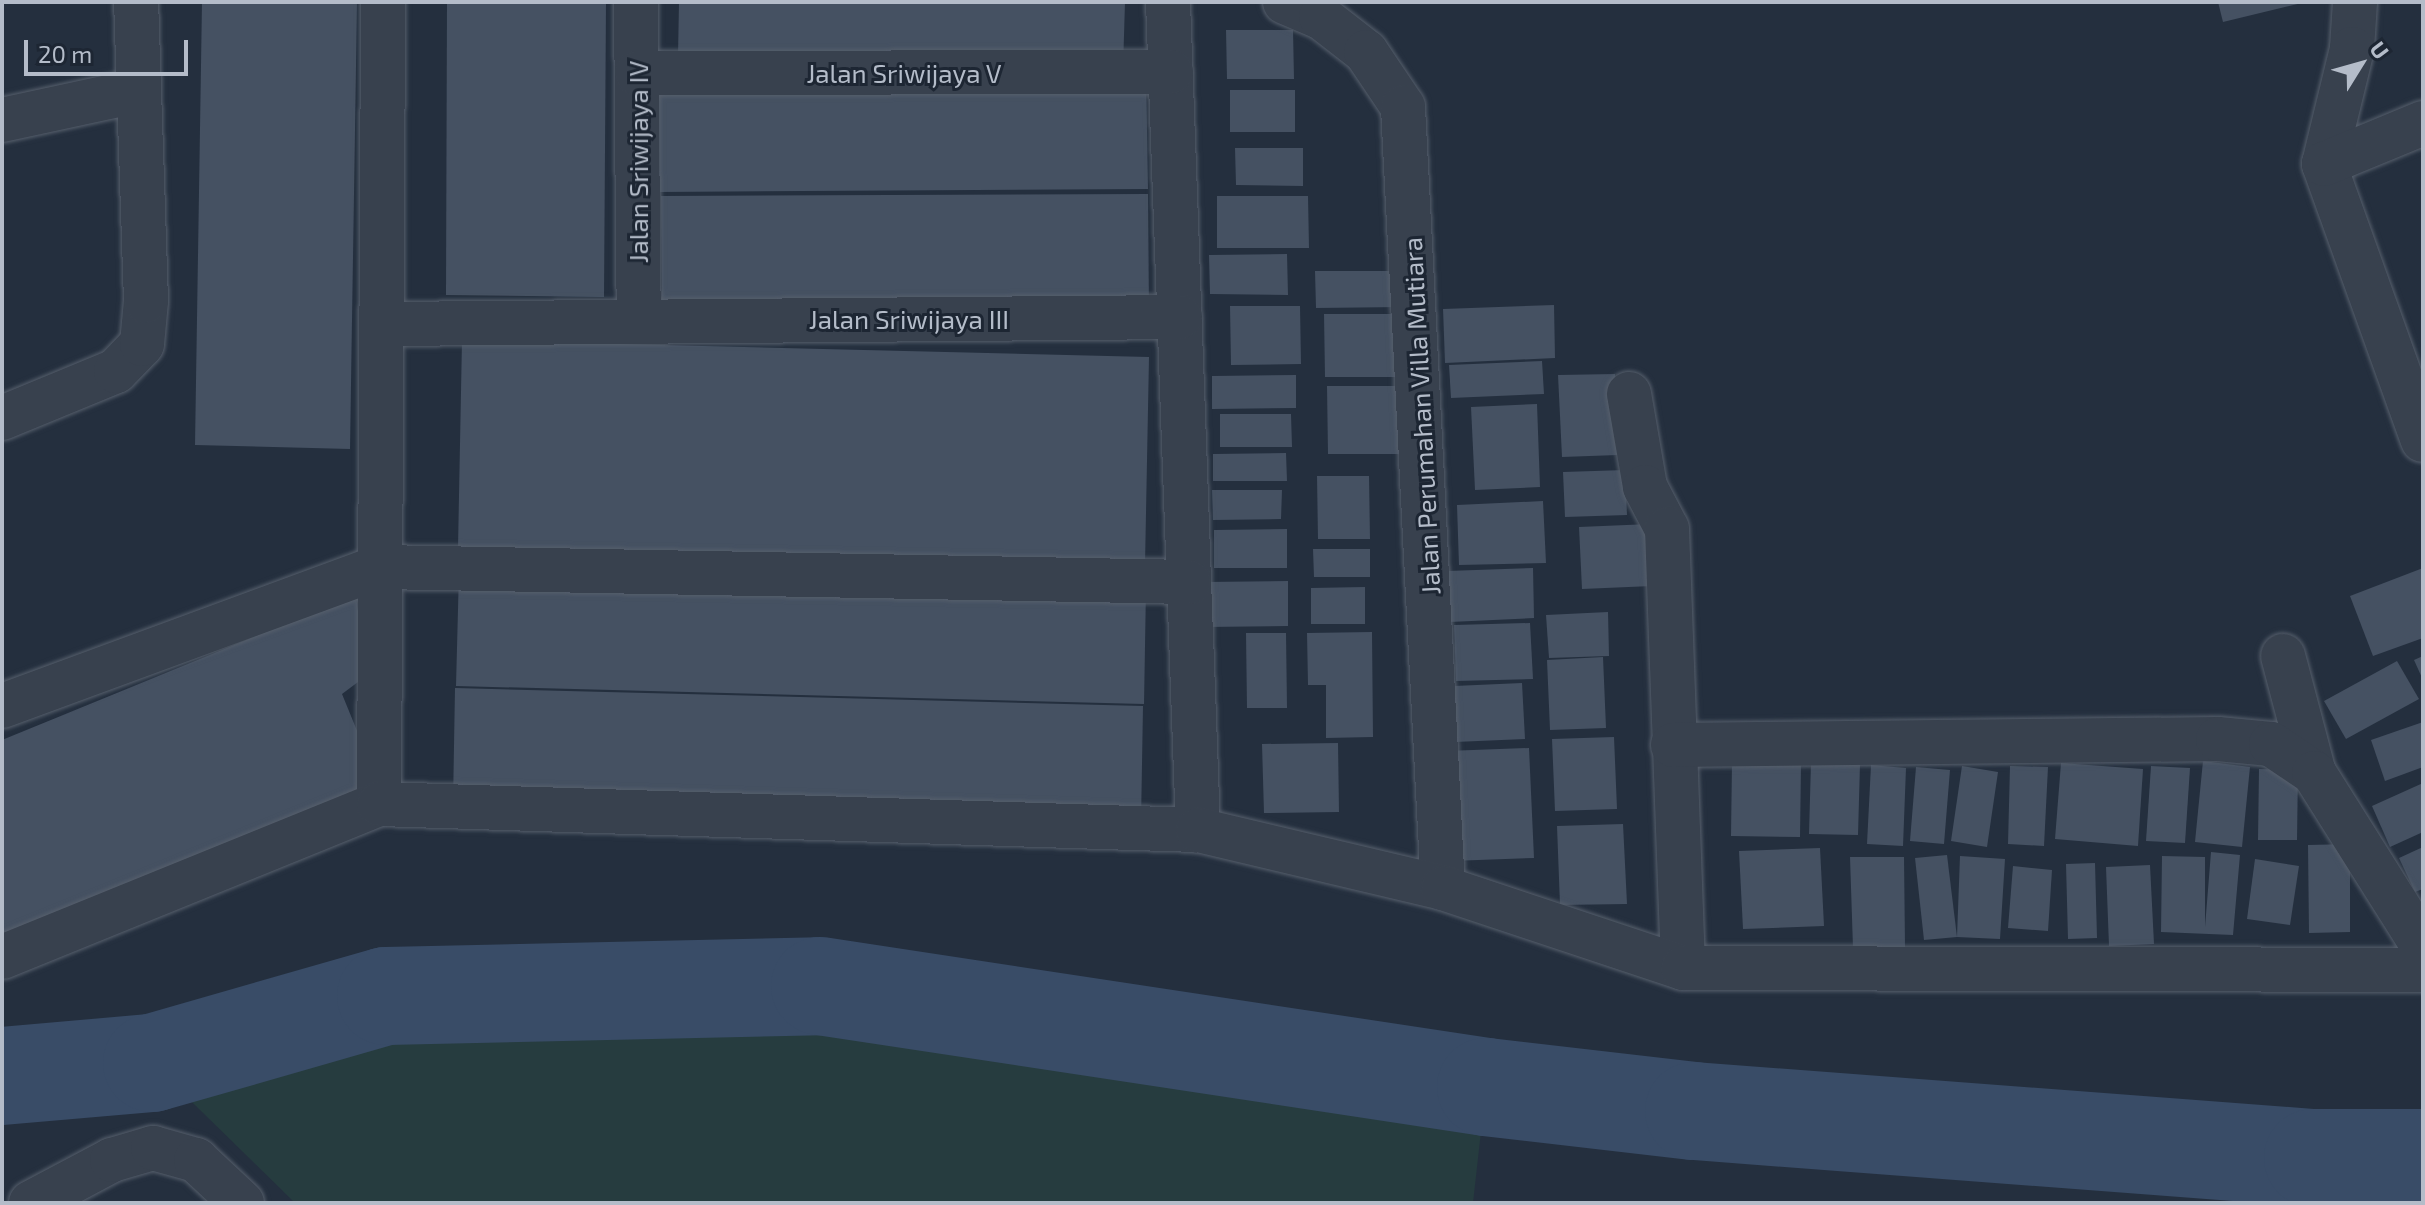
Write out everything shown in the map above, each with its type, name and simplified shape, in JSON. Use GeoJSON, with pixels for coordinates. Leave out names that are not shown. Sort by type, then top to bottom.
{"type":"FeatureCollection","features":[{"type":"Feature","properties":{"kind":"street"},"geometry":{"type":"LineString","coordinates":[[2,418],[116,371],[142,344],[146,301],[136,91],[136,2]]}},
{"type":"Feature","properties":{"kind":"street"},"geometry":{"type":"LineString","coordinates":[[379,804],[383,2]]}},
{"type":"Feature","properties":{"kind":"street","name":"Jalan Sriwijaya IV"},"geometry":{"type":"LineString","coordinates":[[636,2],[639,322]]}},
{"type":"Feature","properties":{"kind":"street"},"geometry":{"type":"LineString","coordinates":[[1168,2],[1198,830]]}},
{"type":"Feature","properties":{"kind":"street","name":"Jalan Perumahan Villa Mutiara"},"geometry":{"type":"LineString","coordinates":[[1285,2],[1321,17],[1366,52],[1403,107],[1443,888]]}},
{"type":"Feature","properties":{"kind":"street"},"geometry":{"type":"LineString","coordinates":[[2355,2],[2352,49],[2324,164],[2423,440]]}},
{"type":"Feature","properties":{"kind":"street","name":"Jalan Sriwijaya V"},"geometry":{"type":"LineString","coordinates":[[637,73],[1171,72]]}},
{"type":"Feature","properties":{"kind":"street"},"geometry":{"type":"LineString","coordinates":[[2,120],[136,91]]}},
{"type":"Feature","properties":{"kind":"street"},"geometry":{"type":"LineString","coordinates":[[2324,164],[2423,123]]}},
{"type":"Feature","properties":{"kind":"street","name":"Jalan Sriwijaya III"},"geometry":{"type":"LineString","coordinates":[[383,324],[1180,317]]}},
{"type":"Feature","properties":{"kind":"street"},"geometry":{"type":"LineString","coordinates":[[1629,394],[1645,487],[1667,529],[1683,968]]}},
{"type":"Feature","properties":{"kind":"street"},"geometry":{"type":"LineString","coordinates":[[2,706],[380,567],[1189,582]]}},
{"type":"Feature","properties":{"kind":"street"},"geometry":{"type":"LineString","coordinates":[[2283,656],[2314,773],[2423,946]]}},
{"type":"Feature","properties":{"kind":"street"},"geometry":{"type":"LineString","coordinates":[[1673,745],[2218,739],[2271,744],[2314,773]]}},
{"type":"Feature","properties":{"kind":"street"},"geometry":{"type":"LineString","coordinates":[[2,957],[379,804],[1198,830],[1443,888],[1683,968],[2423,970]]}},
{"type":"Feature","properties":{"kind":"street"},"geometry":{"type":"LineString","coordinates":[[31,1203],[112,1160],[153,1148],[196,1160],[242,1203]]}},
{"type":"Feature","properties":{"kind":"green space"},"geometry":{"type":"Polygon","coordinates":[[[820,986],[1486,1087],[1473,1203],[295,1203],[152,1063],[386,996],[820,986]]]}},
{"type":"Feature","properties":{"kind":"building"},"geometry":{"type":"Polygon","coordinates":[[[202,2],[357,2],[350,449],[195,445],[202,2]]]}},
{"type":"Feature","properties":{"kind":"building"},"geometry":{"type":"Polygon","coordinates":[[[447,2],[606,2],[604,297],[446,295],[447,2]]]}},
{"type":"Feature","properties":{"kind":"building"},"geometry":{"type":"Polygon","coordinates":[[[679,2],[1125,2],[1123,69],[678,56],[679,2]]]}},
{"type":"Feature","properties":{"kind":"building"},"geometry":{"type":"Polygon","coordinates":[[[2218,2],[2302,2],[2302,3],[2223,22],[2218,2]]]}},
{"type":"Feature","properties":{"kind":"building"},"geometry":{"type":"Polygon","coordinates":[[[1226,30],[1293,30],[1294,79],[1227,79],[1226,30]]]}},
{"type":"Feature","properties":{"kind":"building"},"geometry":{"type":"Polygon","coordinates":[[[1146,73],[1148,189],[660,192],[659,76],[1146,73]]]}},
{"type":"Feature","properties":{"kind":"building"},"geometry":{"type":"Polygon","coordinates":[[[1230,90],[1295,90],[1295,132],[1230,132],[1230,90]]]}},
{"type":"Feature","properties":{"kind":"building"},"geometry":{"type":"Polygon","coordinates":[[[1235,148],[1303,148],[1303,186],[1236,185],[1235,148]]]}},
{"type":"Feature","properties":{"kind":"building"},"geometry":{"type":"Polygon","coordinates":[[[1148,194],[1149,311],[662,312],[661,196],[1148,194]]]}},
{"type":"Feature","properties":{"kind":"building"},"geometry":{"type":"Polygon","coordinates":[[[1217,196],[1308,196],[1309,248],[1217,248],[1217,196]]]}},
{"type":"Feature","properties":{"kind":"building"},"geometry":{"type":"Polygon","coordinates":[[[1287,254],[1288,295],[1210,294],[1209,255],[1287,254]]]}},
{"type":"Feature","properties":{"kind":"building"},"geometry":{"type":"Polygon","coordinates":[[[1315,271],[1403,271],[1403,307],[1316,308],[1315,271]]]}},
{"type":"Feature","properties":{"kind":"building"},"geometry":{"type":"Polygon","coordinates":[[[1554,305],[1555,358],[1445,363],[1443,309],[1554,305]]]}},
{"type":"Feature","properties":{"kind":"building"},"geometry":{"type":"Polygon","coordinates":[[[1230,306],[1300,306],[1301,364],[1231,365],[1230,306]]]}},
{"type":"Feature","properties":{"kind":"building"},"geometry":{"type":"Polygon","coordinates":[[[1324,314],[1402,314],[1402,377],[1325,377],[1324,314]]]}},
{"type":"Feature","properties":{"kind":"building"},"geometry":{"type":"Polygon","coordinates":[[[462,340],[1149,357],[1145,565],[458,548],[462,340]]]}},
{"type":"Feature","properties":{"kind":"building"},"geometry":{"type":"Polygon","coordinates":[[[1542,361],[1544,394],[1451,398],[1449,365],[1542,361]]]}},
{"type":"Feature","properties":{"kind":"building"},"geometry":{"type":"Polygon","coordinates":[[[1615,374],[1618,455],[1562,457],[1558,375],[1615,374]]]}},
{"type":"Feature","properties":{"kind":"building"},"geometry":{"type":"Polygon","coordinates":[[[1296,375],[1296,408],[1212,409],[1212,376],[1296,375]]]}},
{"type":"Feature","properties":{"kind":"building"},"geometry":{"type":"Polygon","coordinates":[[[1327,386],[1412,386],[1412,454],[1328,454],[1327,386]]]}},
{"type":"Feature","properties":{"kind":"building"},"geometry":{"type":"Polygon","coordinates":[[[1537,404],[1540,487],[1475,490],[1471,407],[1537,404]]]}},
{"type":"Feature","properties":{"kind":"building"},"geometry":{"type":"Polygon","coordinates":[[[1220,414],[1291,414],[1292,447],[1220,447],[1220,414]]]}},
{"type":"Feature","properties":{"kind":"building"},"geometry":{"type":"Polygon","coordinates":[[[1286,453],[1287,481],[1213,481],[1213,454],[1286,453]]]}},
{"type":"Feature","properties":{"kind":"building"},"geometry":{"type":"Polygon","coordinates":[[[1625,470],[1627,515],[1565,517],[1563,472],[1625,470]]]}},
{"type":"Feature","properties":{"kind":"building"},"geometry":{"type":"Polygon","coordinates":[[[1317,476],[1369,476],[1370,539],[1318,539],[1317,476]]]}},
{"type":"Feature","properties":{"kind":"building"},"geometry":{"type":"Polygon","coordinates":[[[1212,490],[1282,490],[1281,519],[1213,520],[1212,490]]]}},
{"type":"Feature","properties":{"kind":"building"},"geometry":{"type":"Polygon","coordinates":[[[1543,501],[1546,563],[1459,565],[1457,505],[1543,501]]]}},
{"type":"Feature","properties":{"kind":"building"},"geometry":{"type":"Polygon","coordinates":[[[1650,524],[1652,586],[1582,589],[1579,527],[1650,524]]]}},
{"type":"Feature","properties":{"kind":"building"},"geometry":{"type":"Polygon","coordinates":[[[1287,529],[1287,568],[1214,568],[1214,530],[1287,529]]]}},
{"type":"Feature","properties":{"kind":"building"},"geometry":{"type":"Polygon","coordinates":[[[1313,549],[1370,549],[1370,577],[1314,577],[1313,549]]]}},
{"type":"Feature","properties":{"kind":"building"},"geometry":{"type":"Polygon","coordinates":[[[1533,568],[1534,618],[1450,622],[1447,571],[1533,568]]]}},
{"type":"Feature","properties":{"kind":"building"},"geometry":{"type":"Polygon","coordinates":[[[2423,568],[2423,638],[2373,656],[2350,596],[2423,568]]]}},
{"type":"Feature","properties":{"kind":"building"},"geometry":{"type":"Polygon","coordinates":[[[459,571],[1146,588],[1144,704],[456,686],[459,571]]]}},
{"type":"Feature","properties":{"kind":"building"},"geometry":{"type":"Polygon","coordinates":[[[1288,581],[1288,626],[1205,627],[1204,582],[1288,581]]]}},
{"type":"Feature","properties":{"kind":"building"},"geometry":{"type":"Polygon","coordinates":[[[1365,587],[1365,624],[1311,624],[1311,588],[1365,587]]]}},
{"type":"Feature","properties":{"kind":"building"},"geometry":{"type":"Polygon","coordinates":[[[356,595],[366,676],[342,694],[378,782],[2,936],[2,740],[356,595]]]}},
{"type":"Feature","properties":{"kind":"building"},"geometry":{"type":"Polygon","coordinates":[[[1608,612],[1609,656],[1549,658],[1546,615],[1608,612]]]}},
{"type":"Feature","properties":{"kind":"building"},"geometry":{"type":"Polygon","coordinates":[[[1530,623],[1533,679],[1456,681],[1454,625],[1530,623]]]}},
{"type":"Feature","properties":{"kind":"building"},"geometry":{"type":"Polygon","coordinates":[[[1372,632],[1373,737],[1326,738],[1326,685],[1308,685],[1307,633],[1372,632]]]}},
{"type":"Feature","properties":{"kind":"building"},"geometry":{"type":"Polygon","coordinates":[[[1246,633],[1286,633],[1287,708],[1247,708],[1246,633]]]}},
{"type":"Feature","properties":{"kind":"building"},"geometry":{"type":"Polygon","coordinates":[[[2423,656],[2423,680],[2414,660],[2423,656]]]}},
{"type":"Feature","properties":{"kind":"building"},"geometry":{"type":"Polygon","coordinates":[[[1603,657],[1606,728],[1550,730],[1547,660],[1603,657]]]}},
{"type":"Feature","properties":{"kind":"building"},"geometry":{"type":"Polygon","coordinates":[[[2397,661],[2419,699],[2346,739],[2324,701],[2397,661]]]}},
{"type":"Feature","properties":{"kind":"building"},"geometry":{"type":"Polygon","coordinates":[[[1522,683],[1525,739],[1455,742],[1454,686],[1522,683]]]}},
{"type":"Feature","properties":{"kind":"building"},"geometry":{"type":"Polygon","coordinates":[[[455,688],[1143,706],[1141,822],[453,804],[455,688]]]}},
{"type":"Feature","properties":{"kind":"building"},"geometry":{"type":"Polygon","coordinates":[[[2423,722],[2423,767],[2385,781],[2371,740],[2423,722]]]}},
{"type":"Feature","properties":{"kind":"building"},"geometry":{"type":"Polygon","coordinates":[[[1614,737],[1617,809],[1555,811],[1552,739],[1614,737]]]}},
{"type":"Feature","properties":{"kind":"building"},"geometry":{"type":"Polygon","coordinates":[[[1338,743],[1339,812],[1264,813],[1262,744],[1338,743]]]}},
{"type":"Feature","properties":{"kind":"building"},"geometry":{"type":"Polygon","coordinates":[[[1529,748],[1534,858],[1451,861],[1446,751],[1529,748]]]}},
{"type":"Feature","properties":{"kind":"building"},"geometry":{"type":"Polygon","coordinates":[[[2203,761],[2250,767],[2242,847],[2195,842],[2203,761]]]}},
{"type":"Feature","properties":{"kind":"building"},"geometry":{"type":"Polygon","coordinates":[[[1732,762],[1801,764],[1800,837],[1731,836],[1732,762]]]}},
{"type":"Feature","properties":{"kind":"building"},"geometry":{"type":"Polygon","coordinates":[[[1811,762],[1860,764],[1858,835],[1809,834],[1811,762]]]}},
{"type":"Feature","properties":{"kind":"building"},"geometry":{"type":"Polygon","coordinates":[[[2061,763],[2143,769],[2138,846],[2055,839],[2061,763]]]}},
{"type":"Feature","properties":{"kind":"building"},"geometry":{"type":"Polygon","coordinates":[[[1871,765],[1906,768],[1903,846],[1867,844],[1871,765]]]}},
{"type":"Feature","properties":{"kind":"building"},"geometry":{"type":"Polygon","coordinates":[[[1962,766],[1998,772],[1987,847],[1951,841],[1962,766]]]}},
{"type":"Feature","properties":{"kind":"building"},"geometry":{"type":"Polygon","coordinates":[[[2010,766],[2048,767],[2044,846],[2008,844],[2010,766]]]}},
{"type":"Feature","properties":{"kind":"building"},"geometry":{"type":"Polygon","coordinates":[[[2151,766],[2190,768],[2185,843],[2146,841],[2151,766]]]}},
{"type":"Feature","properties":{"kind":"building"},"geometry":{"type":"Polygon","coordinates":[[[1916,767],[1950,770],[1944,844],[1910,841],[1916,767]]]}},
{"type":"Feature","properties":{"kind":"building"},"geometry":{"type":"Polygon","coordinates":[[[2259,769],[2298,770],[2297,840],[2258,840],[2259,769]]]}},
{"type":"Feature","properties":{"kind":"building"},"geometry":{"type":"Polygon","coordinates":[[[2423,783],[2423,832],[2390,847],[2372,806],[2423,783]]]}},
{"type":"Feature","properties":{"kind":"building"},"geometry":{"type":"Polygon","coordinates":[[[1623,824],[1627,904],[1560,905],[1557,826],[1623,824]]]}},
{"type":"Feature","properties":{"kind":"building"},"geometry":{"type":"Polygon","coordinates":[[[2350,844],[2350,932],[2309,933],[2308,845],[2350,844]]]}},
{"type":"Feature","properties":{"kind":"building"},"geometry":{"type":"Polygon","coordinates":[[[2423,847],[2423,889],[2415,892],[2399,858],[2423,847]]]}},
{"type":"Feature","properties":{"kind":"building"},"geometry":{"type":"Polygon","coordinates":[[[1820,848],[1824,926],[1743,929],[1739,851],[1820,848]]]}},
{"type":"Feature","properties":{"kind":"building"},"geometry":{"type":"Polygon","coordinates":[[[2211,852],[2240,855],[2233,935],[2161,932],[2162,856],[2205,857],[2205,927],[2211,852]]]}},
{"type":"Feature","properties":{"kind":"building"},"geometry":{"type":"Polygon","coordinates":[[[1947,855],[1957,937],[1924,940],[1915,858],[1947,855]]]}},
{"type":"Feature","properties":{"kind":"building"},"geometry":{"type":"Polygon","coordinates":[[[1960,856],[2005,859],[2000,939],[1957,937],[1960,856]]]}},
{"type":"Feature","properties":{"kind":"building"},"geometry":{"type":"Polygon","coordinates":[[[1850,857],[1904,857],[1905,947],[1853,948],[1850,857]]]}},
{"type":"Feature","properties":{"kind":"building"},"geometry":{"type":"Polygon","coordinates":[[[2255,859],[2299,866],[2290,925],[2247,919],[2255,859]]]}},
{"type":"Feature","properties":{"kind":"building"},"geometry":{"type":"Polygon","coordinates":[[[2095,863],[2097,938],[2068,939],[2066,864],[2095,863]]]}},
{"type":"Feature","properties":{"kind":"building"},"geometry":{"type":"Polygon","coordinates":[[[2150,865],[2154,944],[2109,946],[2106,867],[2150,865]]]}},
{"type":"Feature","properties":{"kind":"building"},"geometry":{"type":"Polygon","coordinates":[[[2013,866],[2052,870],[2048,931],[2008,928],[2013,866]]]}},
{"type":"Feature","properties":{"kind":"waterway"},"geometry":{"type":"LineString","coordinates":[[2,1076],[152,1063],[386,996],[820,986],[1486,1087],[1694,1111],[2313,1158],[2423,1158]]}}]}
